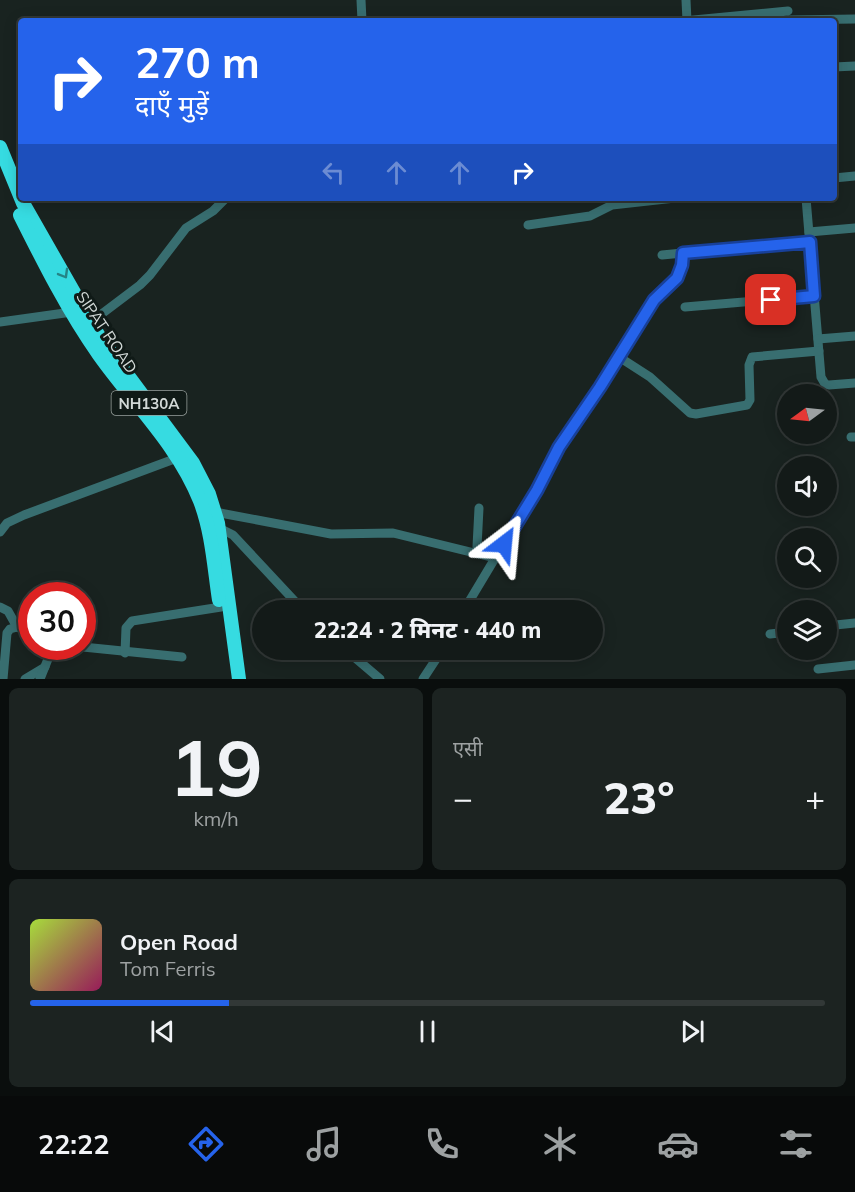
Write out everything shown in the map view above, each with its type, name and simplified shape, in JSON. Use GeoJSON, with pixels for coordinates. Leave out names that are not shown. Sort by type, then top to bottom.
{"type":"FeatureCollection","features":[{"type":"Feature","properties":{"kind":"highway","name":"NH130A"},"geometry":{"type":"LineString","coordinates":[[0,147],[18,191]]}},
{"type":"Feature","properties":{"kind":"highway","name":"SIPAT ROAD"},"geometry":{"type":"LineString","coordinates":[[0,173],[58,289],[72,312],[98,354],[164,437],[200,500],[206,519],[231,679]]}},
{"type":"Feature","properties":{"kind":"highway","name":"NH130A"},"geometry":{"type":"LineString","coordinates":[[22,201],[100,338],[193,463],[209,494],[219,528],[238,679]]}},
{"type":"Feature","properties":{"kind":"street"},"geometry":{"type":"LineString","coordinates":[[361,0],[362,18]]}},
{"type":"Feature","properties":{"kind":"street"},"geometry":{"type":"LineString","coordinates":[[686,0],[686,18]]}},
{"type":"Feature","properties":{"kind":"street"},"geometry":{"type":"LineString","coordinates":[[788,0],[789,17]]}},
{"type":"Feature","properties":{"kind":"street"},"geometry":{"type":"LineString","coordinates":[[763,18],[822,18]]}},
{"type":"Feature","properties":{"kind":"street"},"geometry":{"type":"LineString","coordinates":[[837,18],[855,19]]}},
{"type":"Feature","properties":{"kind":"street"},"geometry":{"type":"LineString","coordinates":[[837,67],[855,66]]}},
{"type":"Feature","properties":{"kind":"street"},"geometry":{"type":"LineString","coordinates":[[837,178],[855,176]]}},
{"type":"Feature","properties":{"kind":"street"},"geometry":{"type":"LineString","coordinates":[[91,322],[140,285],[186,228],[213,211],[223,201]]}},
{"type":"Feature","properties":{"kind":"street"},"geometry":{"type":"LineString","coordinates":[[528,225],[590,216],[612,205],[638,201]]}},
{"type":"Feature","properties":{"kind":"street"},"geometry":{"type":"LineString","coordinates":[[806,201],[821,377],[825,384],[855,383]]}},
{"type":"Feature","properties":{"kind":"street"},"geometry":{"type":"LineString","coordinates":[[662,255],[809,237],[855,228]]}},
{"type":"Feature","properties":{"kind":"street"},"geometry":{"type":"LineString","coordinates":[[470,600],[537,490],[559,447],[657,296],[677,278],[682,265],[683,253]]}},
{"type":"Feature","properties":{"kind":"street"},"geometry":{"type":"LineString","coordinates":[[685,307],[814,296]]}},
{"type":"Feature","properties":{"kind":"street"},"geometry":{"type":"LineString","coordinates":[[0,322],[72,312]]}},
{"type":"Feature","properties":{"kind":"street"},"geometry":{"type":"LineString","coordinates":[[818,339],[855,336]]}},
{"type":"Feature","properties":{"kind":"street"},"geometry":{"type":"LineString","coordinates":[[619,357],[650,376],[690,413],[696,414],[747,405],[750,400],[749,365],[752,357],[819,351]]}},
{"type":"Feature","properties":{"kind":"street"},"geometry":{"type":"LineString","coordinates":[[0,532],[7,524],[24,515],[177,458]]}},
{"type":"Feature","properties":{"kind":"street"},"geometry":{"type":"LineString","coordinates":[[479,508],[477,547],[479,553]]}},
{"type":"Feature","properties":{"kind":"street"},"geometry":{"type":"LineString","coordinates":[[215,512],[337,534],[393,533],[418,541],[495,558]]}},
{"type":"Feature","properties":{"kind":"street"},"geometry":{"type":"LineString","coordinates":[[219,528],[233,535],[294,600]]}},
{"type":"Feature","properties":{"kind":"street"},"geometry":{"type":"LineString","coordinates":[[0,607],[8,611],[17,627],[10,629],[7,633],[3,679]]}},
{"type":"Feature","properties":{"kind":"street"},"geometry":{"type":"LineString","coordinates":[[125,653],[126,628],[132,621],[221,607]]}},
{"type":"Feature","properties":{"kind":"street"},"geometry":{"type":"LineString","coordinates":[[837,625],[855,623]]}},
{"type":"Feature","properties":{"kind":"street"},"geometry":{"type":"LineString","coordinates":[[770,634],[777,633]]}},
{"type":"Feature","properties":{"kind":"street"},"geometry":{"type":"LineString","coordinates":[[96,649],[182,657]]}},
{"type":"Feature","properties":{"kind":"street"},"geometry":{"type":"LineString","coordinates":[[40,679],[46,660]]}},
{"type":"Feature","properties":{"kind":"street"},"geometry":{"type":"LineString","coordinates":[[358,660],[380,679]]}},
{"type":"Feature","properties":{"kind":"street"},"geometry":{"type":"LineString","coordinates":[[423,679],[435,660]]}},
{"type":"Feature","properties":{"kind":"street"},"geometry":{"type":"LineString","coordinates":[[818,669],[855,665]]}},
{"type":"Feature","properties":{"kind":"street"},"geometry":{"type":"LineString","coordinates":[[25,679],[45,667]]}},
{"type":"Feature","properties":{"kind":"route"},"geometry":{"type":"LineString","coordinates":[[504,544],[537,490],[559,447],[600,387],[654,300],[677,278],[682,265],[683,253],[810,242],[814,296],[771,300]]}}]}
